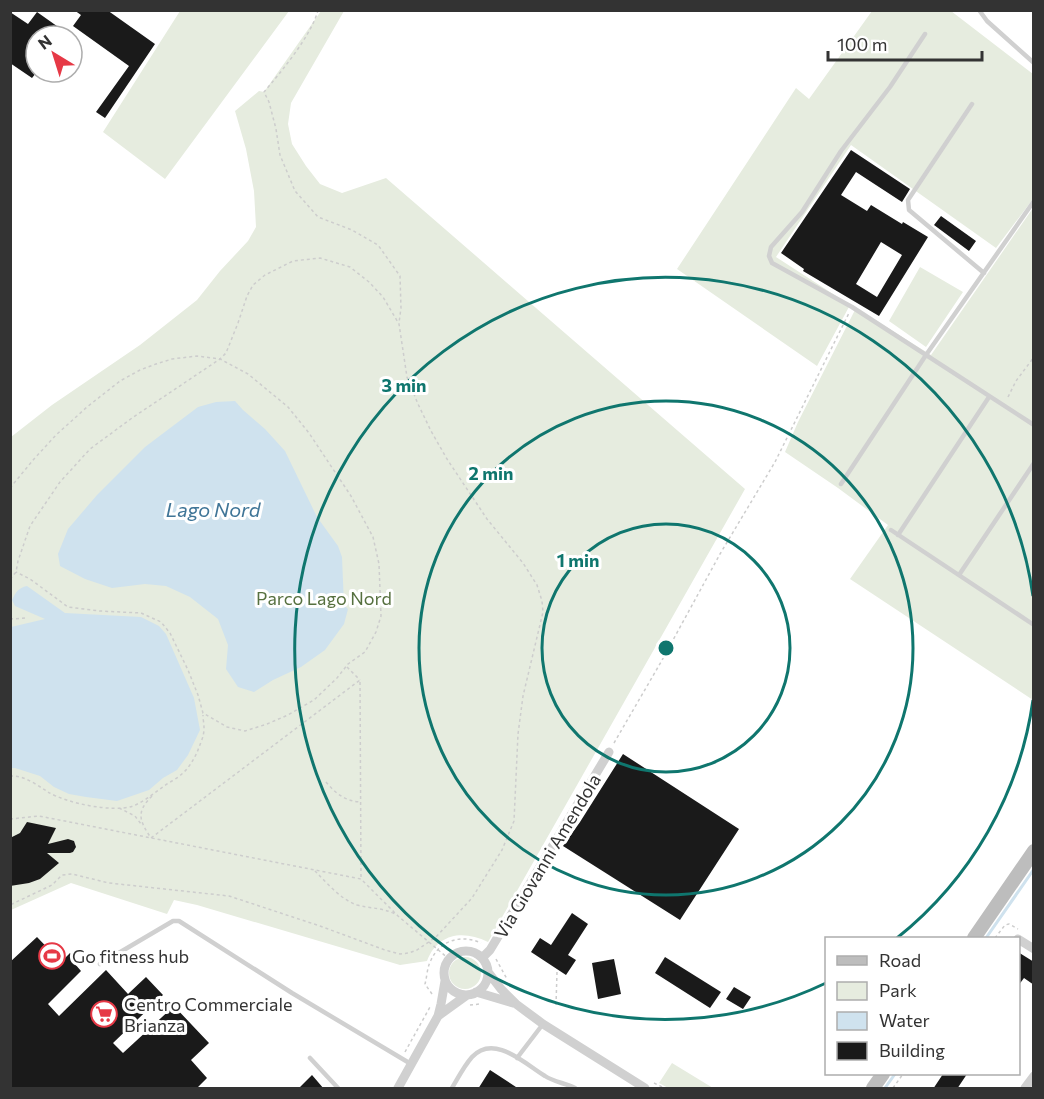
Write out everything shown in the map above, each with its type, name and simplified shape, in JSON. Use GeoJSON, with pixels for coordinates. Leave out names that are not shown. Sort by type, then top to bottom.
{"type":"FeatureCollection","features":[{"type":"Feature","properties":{"kind":"main road"},"geometry":{"type":"LineString","coordinates":[[975,937],[1034,851]]}},
{"type":"Feature","properties":{"kind":"main road"},"geometry":{"type":"LineString","coordinates":[[873,1089],[882,1075]]}},
{"type":"Feature","properties":{"kind":"street","name":"Via Giovanni Amendola"},"geometry":{"type":"LineString","coordinates":[[482,958],[490,950],[609,752]]}},
{"type":"Feature","properties":{"kind":"street"},"geometry":{"type":"LineString","coordinates":[[1020,938],[1034,949]]}},
{"type":"Feature","properties":{"kind":"street"},"geometry":{"type":"LineString","coordinates":[[398,1089],[437,1009],[445,981],[444,968],[449,959],[465,951],[482,958],[488,972],[483,986],[437,1009]]}},
{"type":"Feature","properties":{"kind":"street"},"geometry":{"type":"LineString","coordinates":[[488,972],[516,1004],[639,1087]]}},
{"type":"Feature","properties":{"kind":"street"},"geometry":{"type":"LineString","coordinates":[[445,981],[454,992],[516,1004]]}},
{"type":"Feature","properties":{"kind":"street"},"geometry":{"type":"LineString","coordinates":[[1025,1089],[1034,1076]]}},
{"type":"Feature","properties":{"kind":"lane"},"geometry":{"type":"LineString","coordinates":[[979,10],[987,21],[1034,63]]}},
{"type":"Feature","properties":{"kind":"lane"},"geometry":{"type":"LineString","coordinates":[[925,34],[890,87],[841,152],[802,212],[771,247],[769,256],[772,263],[852,307],[1034,426]]}},
{"type":"Feature","properties":{"kind":"lane"},"geometry":{"type":"LineString","coordinates":[[972,104],[908,200],[909,210],[984,273]]}},
{"type":"Feature","properties":{"kind":"lane"},"geometry":{"type":"LineString","coordinates":[[841,484],[926,355],[1034,201]]}},
{"type":"Feature","properties":{"kind":"lane"},"geometry":{"type":"LineString","coordinates":[[898,535],[989,397]]}},
{"type":"Feature","properties":{"kind":"lane"},"geometry":{"type":"LineString","coordinates":[[959,575],[1034,463]]}},
{"type":"Feature","properties":{"kind":"lane"},"geometry":{"type":"LineString","coordinates":[[891,530],[1034,625]]}},
{"type":"Feature","properties":{"kind":"lane"},"geometry":{"type":"LineString","coordinates":[[100,964],[173,921],[179,921],[292,993],[411,1064]]}},
{"type":"Feature","properties":{"kind":"lane"},"geometry":{"type":"LineString","coordinates":[[517,1058],[543,1024]]}},
{"type":"Feature","properties":{"kind":"lane"},"geometry":{"type":"LineString","coordinates":[[452,1089],[473,1056],[493,1047],[506,1051],[548,1079],[566,1083],[575,1089]]}},
{"type":"Feature","properties":{"kind":"lane"},"geometry":{"type":"LineString","coordinates":[[310,1058],[338,1089]]}},
{"type":"Feature","properties":{"kind":"path"},"geometry":{"type":"LineString","coordinates":[[10,905],[52,885],[62,875],[72,874],[109,883],[229,896],[385,950],[400,954],[410,953],[436,937],[472,898],[502,850],[514,821],[518,734],[523,696],[543,612],[542,601],[537,585],[523,563],[487,519],[447,459],[418,404],[407,377],[399,324],[400,276],[378,245],[352,230],[318,217],[295,191],[280,155],[276,129],[264,92],[315,22],[318,10]]}},
{"type":"Feature","properties":{"kind":"path"},"geometry":{"type":"LineString","coordinates":[[10,579],[16,572],[30,526],[60,482],[90,449],[226,353],[247,296],[253,285],[265,274],[293,261],[320,258],[350,267],[383,297],[399,324]]}},
{"type":"Feature","properties":{"kind":"path"},"geometry":{"type":"LineString","coordinates":[[609,752],[662,662],[720,554],[775,462],[852,307]]}},
{"type":"Feature","properties":{"kind":"path"},"geometry":{"type":"LineString","coordinates":[[10,488],[56,435],[87,407],[120,381],[140,370],[172,359],[197,356],[220,359],[248,374],[288,407],[309,433],[351,496],[373,537],[379,564],[381,615],[368,648],[314,700],[288,715],[245,731],[227,727],[203,713]]}},
{"type":"Feature","properties":{"kind":"path"},"geometry":{"type":"LineString","coordinates":[[1004,406],[1016,381],[1034,357]]}},
{"type":"Feature","properties":{"kind":"path"},"geometry":{"type":"LineString","coordinates":[[16,572],[30,579],[68,607],[141,613],[161,622],[170,633],[198,695],[205,731],[196,758],[182,775],[165,785],[145,803],[141,813],[142,825]]}},
{"type":"Feature","properties":{"kind":"path"},"geometry":{"type":"LineString","coordinates":[[10,619],[27,618]]}},
{"type":"Feature","properties":{"kind":"path"},"geometry":{"type":"LineString","coordinates":[[346,667],[360,680],[361,879]]}},
{"type":"Feature","properties":{"kind":"path"},"geometry":{"type":"LineString","coordinates":[[151,838],[360,680]]}},
{"type":"Feature","properties":{"kind":"path"},"geometry":{"type":"LineString","coordinates":[[10,776],[35,783],[67,801],[84,805],[119,808],[133,806],[152,796]]}},
{"type":"Feature","properties":{"kind":"path"},"geometry":{"type":"LineString","coordinates":[[326,782],[339,796],[360,802]]}},
{"type":"Feature","properties":{"kind":"path"},"geometry":{"type":"LineString","coordinates":[[119,808],[135,816],[151,838]]}},
{"type":"Feature","properties":{"kind":"path"},"geometry":{"type":"LineString","coordinates":[[10,819],[39,816],[361,879],[398,916],[449,959]]}},
{"type":"Feature","properties":{"kind":"path"},"geometry":{"type":"LineString","coordinates":[[314,870],[341,897],[357,905],[385,909],[398,916]]}},
{"type":"Feature","properties":{"kind":"path"},"geometry":{"type":"LineString","coordinates":[[996,937],[1005,925],[1009,924],[1015,934]]}},
{"type":"Feature","properties":{"kind":"path"},"geometry":{"type":"LineString","coordinates":[[402,1059],[412,1038],[437,1009],[431,991],[425,984],[430,961],[437,950],[446,943],[465,938],[485,945],[511,985]]}},
{"type":"Feature","properties":{"kind":"path"},"geometry":{"type":"LineString","coordinates":[[556,1005],[557,972]]}},
{"type":"Feature","properties":{"kind":"path"},"geometry":{"type":"LineString","coordinates":[[471,1005],[483,1004]]}},
{"type":"Feature","properties":{"kind":"path"},"geometry":{"type":"LineString","coordinates":[[893,1089],[902,1075]]}},
{"type":"Feature","properties":{"kind":"path"},"geometry":{"type":"LineString","coordinates":[[654,1082],[664,1089]]}},
{"type":"Feature","properties":{"kind":"green space"},"geometry":{"type":"Polygon","coordinates":[[[180,11],[289,11],[165,179],[103,132],[180,11]]]}},
{"type":"Feature","properties":{"kind":"green space","name":"Parco Lago Nord"},"geometry":{"type":"Polygon","coordinates":[[[321,11],[344,11],[291,103],[288,124],[292,144],[320,184],[342,193],[386,178],[745,489],[488,942],[469,936],[452,936],[438,945],[427,961],[400,965],[197,905],[174,900],[167,914],[71,883],[11,910],[11,437],[52,405],[140,345],[197,300],[248,241],[256,227],[254,191],[246,149],[235,111],[259,91],[264,92],[321,11]]]}},
{"type":"Feature","properties":{"kind":"green space"},"geometry":{"type":"Polygon","coordinates":[[[872,11],[951,11],[1033,74],[1033,199],[996,248],[851,145],[776,257],[850,305],[817,366],[677,269],[796,88],[809,99],[872,11]]]}},
{"type":"Feature","properties":{"kind":"green space"},"geometry":{"type":"Polygon","coordinates":[[[1033,208],[1033,700],[850,579],[888,525],[785,452],[856,308],[931,355],[1033,208]]]}},
{"type":"Feature","properties":{"kind":"green space"},"geometry":{"type":"Polygon","coordinates":[[[920,267],[963,292],[926,347],[889,321],[920,267]]]}},
{"type":"Feature","properties":{"kind":"green space"},"geometry":{"type":"Polygon","coordinates":[[[465,957],[476,962],[481,973],[476,984],[465,989],[454,984],[449,973],[454,962],[465,957]]]}},
{"type":"Feature","properties":{"kind":"green space"},"geometry":{"type":"Polygon","coordinates":[[[672,1063],[713,1088],[668,1088],[659,1083],[672,1063]]]}},
{"type":"Feature","properties":{"kind":"water","name":"Lago Nord"},"geometry":{"type":"Polygon","coordinates":[[[235,401],[285,451],[317,517],[338,546],[342,557],[344,605],[348,609],[344,624],[325,650],[301,667],[254,692],[238,687],[226,669],[228,645],[218,619],[190,597],[166,586],[145,584],[112,588],[85,579],[60,566],[58,554],[68,529],[97,495],[145,447],[198,407],[216,402],[235,401]]]}},
{"type":"Feature","properties":{"kind":"water"},"geometry":{"type":"Polygon","coordinates":[[[27,586],[65,613],[141,617],[159,626],[166,634],[194,698],[200,730],[188,755],[177,770],[149,790],[117,801],[86,797],[69,794],[54,787],[40,776],[11,768],[11,627],[45,619],[15,606],[12,600],[15,595],[19,589],[27,586]]]}},
{"type":"Feature","properties":{"kind":"building"},"geometry":{"type":"Polygon","coordinates":[[[74,10],[107,10],[155,44],[105,118],[96,112],[129,66],[84,34],[84,24],[74,24],[81,15],[74,10]]]}},
{"type":"Feature","properties":{"kind":"building"},"geometry":{"type":"Polygon","coordinates":[[[10,12],[28,24],[24,24],[24,73],[10,63],[10,12]]]}},
{"type":"Feature","properties":{"kind":"building"},"geometry":{"type":"Polygon","coordinates":[[[37,12],[54,24],[28,24],[37,12]]]}},
{"type":"Feature","properties":{"kind":"building"},"geometry":{"type":"Polygon","coordinates":[[[851,150],[910,189],[902,202],[856,172],[841,195],[867,211],[871,205],[928,237],[879,316],[803,271],[804,269],[781,253],[851,150]],[[881,242],[856,284],[877,297],[902,255],[881,242]]]}},
{"type":"Feature","properties":{"kind":"building"},"geometry":{"type":"Polygon","coordinates":[[[941,216],[976,241],[969,251],[934,225],[941,216]]]}},
{"type":"Feature","properties":{"kind":"building"},"geometry":{"type":"Polygon","coordinates":[[[623,754],[739,829],[680,920],[563,846],[623,754]]]}},
{"type":"Feature","properties":{"kind":"building"},"geometry":{"type":"Polygon","coordinates":[[[27,822],[56,828],[48,844],[68,839],[74,841],[76,847],[70,853],[47,853],[59,863],[40,879],[10,886],[10,838],[20,833],[27,822]]]}},
{"type":"Feature","properties":{"kind":"building"},"geometry":{"type":"Polygon","coordinates":[[[572,913],[588,924],[568,955],[576,960],[566,975],[531,952],[540,938],[551,945],[572,913]]]}},
{"type":"Feature","properties":{"kind":"building","name":"Centro Commerciale Brianza"},"geometry":{"type":"Polygon","coordinates":[[[37,937],[61,962],[70,953],[78,961],[75,964],[81,971],[48,1004],[59,1016],[106,970],[128,994],[146,977],[163,995],[113,1043],[123,1053],[174,1006],[209,1043],[191,1060],[207,1078],[196,1089],[10,1089],[10,962],[37,937]]]}},
{"type":"Feature","properties":{"kind":"building"},"geometry":{"type":"Polygon","coordinates":[[[1020,953],[1034,962],[1034,985],[1024,978],[1020,983],[1020,953]]]}},
{"type":"Feature","properties":{"kind":"building"},"geometry":{"type":"Polygon","coordinates":[[[665,957],[721,992],[710,1008],[655,973],[665,957]]]}},
{"type":"Feature","properties":{"kind":"building"},"geometry":{"type":"Polygon","coordinates":[[[614,959],[621,994],[598,999],[592,963],[614,959]]]}},
{"type":"Feature","properties":{"kind":"building"},"geometry":{"type":"Polygon","coordinates":[[[734,987],[751,997],[743,1009],[726,999],[734,987]]]}},
{"type":"Feature","properties":{"kind":"building"},"geometry":{"type":"Polygon","coordinates":[[[490,1070],[519,1089],[478,1089],[490,1070]]]}},
{"type":"Feature","properties":{"kind":"building","name":"Centro Commerciale Brianza"},"geometry":{"type":"Polygon","coordinates":[[[312,1075],[324,1089],[298,1089],[312,1075]]]}},
{"type":"Feature","properties":{"kind":"building"},"geometry":{"type":"Polygon","coordinates":[[[942,1075],[966,1075],[957,1089],[933,1089],[942,1075]]]}},
{"type":"Feature","properties":{"kind":"waterway"},"geometry":{"type":"LineString","coordinates":[[987,937],[1034,869]]}},
{"type":"Feature","properties":{"kind":"waterway"},"geometry":{"type":"LineString","coordinates":[[885,1088],[894,1075]]}},
{"type":"Feature","properties":{"kind":"place","name":"Go fitness hub"},"geometry":{"type":"Point","coordinates":[52,956]}},
{"type":"Feature","properties":{"kind":"place","name":"Centro Commerciale Brianza"},"geometry":{"type":"Point","coordinates":[104,1014]}}]}
